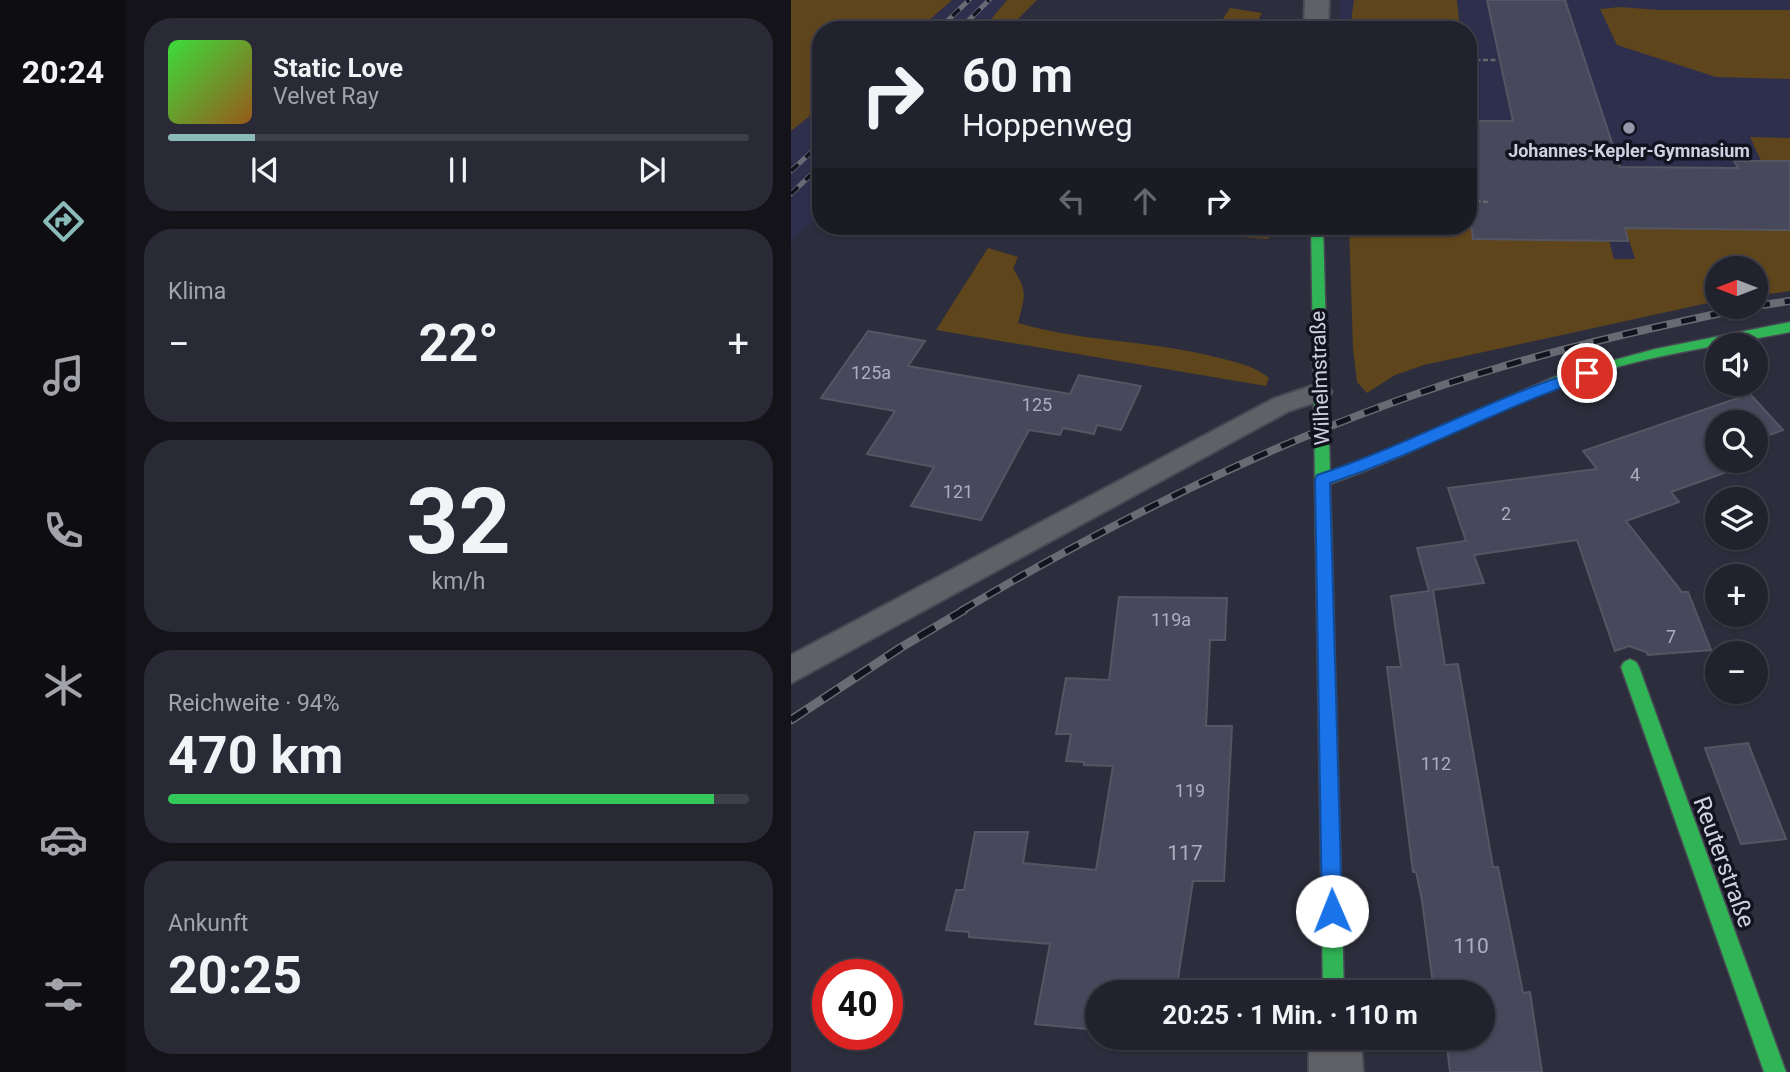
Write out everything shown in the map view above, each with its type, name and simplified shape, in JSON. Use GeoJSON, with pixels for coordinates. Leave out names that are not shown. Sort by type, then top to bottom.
{"type":"FeatureCollection","features":[{"type":"Feature","properties":{"kind":"street"},"geometry":{"type":"LineString","coordinates":[[1316,21],[1317,0]]}},
{"type":"Feature","properties":{"kind":"street","name":"Wilhelmstraße"},"geometry":{"type":"LineString","coordinates":[[1317,235],[1334,980]]}},
{"type":"Feature","properties":{"kind":"street"},"geometry":{"type":"LineString","coordinates":[[1323,480],[1364,466],[1564,379],[1655,354],[1790,327]]}},
{"type":"Feature","properties":{"kind":"street","name":"Reuterstraße"},"geometry":{"type":"LineString","coordinates":[[1630,667],[1775,1072]]}},
{"type":"Feature","properties":{"kind":"street"},"geometry":{"type":"LineString","coordinates":[[1335,1050],[1336,1072]]}},
{"type":"Feature","properties":{"kind":"lane"},"geometry":{"type":"LineString","coordinates":[[791,670],[1281,405],[1320,392]]}},
{"type":"Feature","properties":{"kind":"path"},"geometry":{"type":"LineString","coordinates":[[1477,60],[1496,60]]}},
{"type":"Feature","properties":{"kind":"path"},"geometry":{"type":"LineString","coordinates":[[1477,201],[1488,202]]}},
{"type":"Feature","properties":{"kind":"shaded area"},"geometry":{"type":"Polygon","coordinates":[[[791,0],[952,0],[928,21],[812,21],[812,114],[791,131],[791,0]]]}},
{"type":"Feature","properties":{"kind":"shaded area"},"geometry":{"type":"Polygon","coordinates":[[[952,0],[1007,0],[990,21],[928,21],[952,0]]]}},
{"type":"Feature","properties":{"kind":"shaded area"},"geometry":{"type":"Polygon","coordinates":[[[1007,0],[1037,0],[1016,21],[990,21],[1007,0]]]}},
{"type":"Feature","properties":{"kind":"shaded area","name":"Johannes-Kepler-Gymnasium"},"geometry":{"type":"Polygon","coordinates":[[[1340,0],[1790,0],[1790,291],[1768,294],[1768,256],[1705,256],[1705,302],[1477,229],[1477,21],[1339,21],[1340,0]]]}},
{"type":"Feature","properties":{"kind":"shaded area"},"geometry":{"type":"Polygon","coordinates":[[[1354,0],[1457,0],[1459,21],[1351,21],[1354,0]]]}},
{"type":"Feature","properties":{"kind":"shaded area"},"geometry":{"type":"Polygon","coordinates":[[[1620,7],[1659,10],[1790,10],[1790,79],[1716,77],[1617,45],[1600,9],[1620,7]]]}},
{"type":"Feature","properties":{"kind":"shaded area"},"geometry":{"type":"Polygon","coordinates":[[[1230,8],[1262,13],[1257,21],[1222,21],[1230,8]]]}},
{"type":"Feature","properties":{"kind":"shaded area"},"geometry":{"type":"Polygon","coordinates":[[[812,114],[812,221],[791,243],[791,131],[812,114]]]}},
{"type":"Feature","properties":{"kind":"shaded area"},"geometry":{"type":"Polygon","coordinates":[[[1750,137],[1790,138],[1790,161],[1761,161],[1750,137]]]}},
{"type":"Feature","properties":{"kind":"shaded area"},"geometry":{"type":"Polygon","coordinates":[[[1477,222],[1609,240],[1614,259],[1635,259],[1627,234],[1622,234],[1620,227],[1790,228],[1790,291],[1768,294],[1768,256],[1705,256],[1705,304],[1424,365],[1395,375],[1367,393],[1357,382],[1353,348],[1349,235],[1477,235],[1477,222]]]}},
{"type":"Feature","properties":{"kind":"shaded area"},"geometry":{"type":"Polygon","coordinates":[[[1210,235],[1272,235],[1268,239],[1210,235]]]}},
{"type":"Feature","properties":{"kind":"shaded area"},"geometry":{"type":"Polygon","coordinates":[[[988,248],[1018,257],[1013,269],[1024,295],[1018,323],[1067,334],[1190,351],[1230,361],[1250,367],[1269,378],[1266,386],[936,330],[988,248]]]}},
{"type":"Feature","properties":{"kind":"building","name":"Johannes-Kepler-Gymnasium"},"geometry":{"type":"Polygon","coordinates":[[[1487,0],[1565,0],[1620,167],[1738,168],[1734,161],[1790,161],[1790,230],[1625,228],[1628,241],[1473,239],[1473,235],[1477,235],[1477,121],[1513,121],[1487,0]]]}},
{"type":"Feature","properties":{"kind":"building"},"geometry":{"type":"Polygon","coordinates":[[[868,331],[925,341],[908,366],[1070,394],[1079,375],[1141,386],[1121,430],[1097,425],[1094,434],[1063,428],[1060,435],[1029,430],[981,520],[911,506],[934,467],[867,454],[895,411],[821,398],[868,331]]]}},
{"type":"Feature","properties":{"kind":"building"},"geometry":{"type":"Polygon","coordinates":[[[1744,396],[1752,396],[1765,410],[1705,410],[1705,473],[1724,473],[1671,492],[1679,502],[1626,521],[1682,592],[1688,592],[1707,641],[1705,641],[1705,650],[1648,655],[1629,646],[1615,651],[1577,540],[1474,555],[1484,583],[1433,590],[1445,665],[1458,664],[1493,867],[1498,867],[1523,993],[1530,992],[1542,1072],[1450,1072],[1447,1050],[1495,1050],[1495,980],[1432,980],[1422,900],[1416,872],[1413,872],[1387,667],[1401,667],[1391,596],[1429,591],[1417,548],[1466,541],[1448,488],[1597,469],[1583,451],[1744,396]]]}},
{"type":"Feature","properties":{"kind":"building"},"geometry":{"type":"Polygon","coordinates":[[[1768,414],[1783,430],[1768,435],[1768,414]]]}},
{"type":"Feature","properties":{"kind":"building"},"geometry":{"type":"Polygon","coordinates":[[[1119,597],[1227,598],[1225,640],[1210,640],[1206,726],[1232,726],[1224,881],[1193,881],[1178,980],[1085,980],[1085,1029],[1035,1024],[1050,944],[969,937],[969,932],[946,930],[956,890],[964,890],[975,832],[1028,832],[1023,863],[1096,870],[1113,766],[1066,761],[1071,734],[1056,734],[1066,678],[1109,680],[1119,597]]]}},
{"type":"Feature","properties":{"kind":"building"},"geometry":{"type":"Polygon","coordinates":[[[1748,743],[1786,839],[1741,844],[1705,748],[1748,743]]]}},
{"type":"Feature","properties":{"kind":"railway"},"geometry":{"type":"LineString","coordinates":[[947,21],[969,0]]}},
{"type":"Feature","properties":{"kind":"railway"},"geometry":{"type":"LineString","coordinates":[[968,21],[989,0]]}},
{"type":"Feature","properties":{"kind":"railway"},"geometry":{"type":"LineString","coordinates":[[791,171],[812,151]]}},
{"type":"Feature","properties":{"kind":"railway"},"geometry":{"type":"LineString","coordinates":[[791,194],[812,174]]}},
{"type":"Feature","properties":{"kind":"railway"},"geometry":{"type":"LineString","coordinates":[[1768,304],[1790,301]]}},
{"type":"Feature","properties":{"kind":"railway"},"geometry":{"type":"LineString","coordinates":[[961,611],[1156,504],[1223,472],[1361,414],[1501,367],[1705,317]]}},
{"type":"Feature","properties":{"kind":"railway"},"geometry":{"type":"LineString","coordinates":[[791,720],[900,648],[964,610]]}},
{"type":"Feature","properties":{"kind":"traffic: fast"},"geometry":{"type":"LineString","coordinates":[[1317,235],[1334,980]]}},
{"type":"Feature","properties":{"kind":"traffic: fast"},"geometry":{"type":"LineString","coordinates":[[1323,480],[1364,466],[1564,379],[1655,354],[1790,327]]}},
{"type":"Feature","properties":{"kind":"traffic: fast"},"geometry":{"type":"LineString","coordinates":[[1630,667],[1775,1072]]}},
{"type":"Feature","properties":{"kind":"place","name":"Johannes-Kepler-Gymnasium"},"geometry":{"type":"Point","coordinates":[1629,128]}},
{"type":"Feature","properties":{"kind":"route"},"geometry":{"type":"LineString","coordinates":[[1332,911],[1323,480],[1364,466],[1533,391],[1587,373]]}}]}
